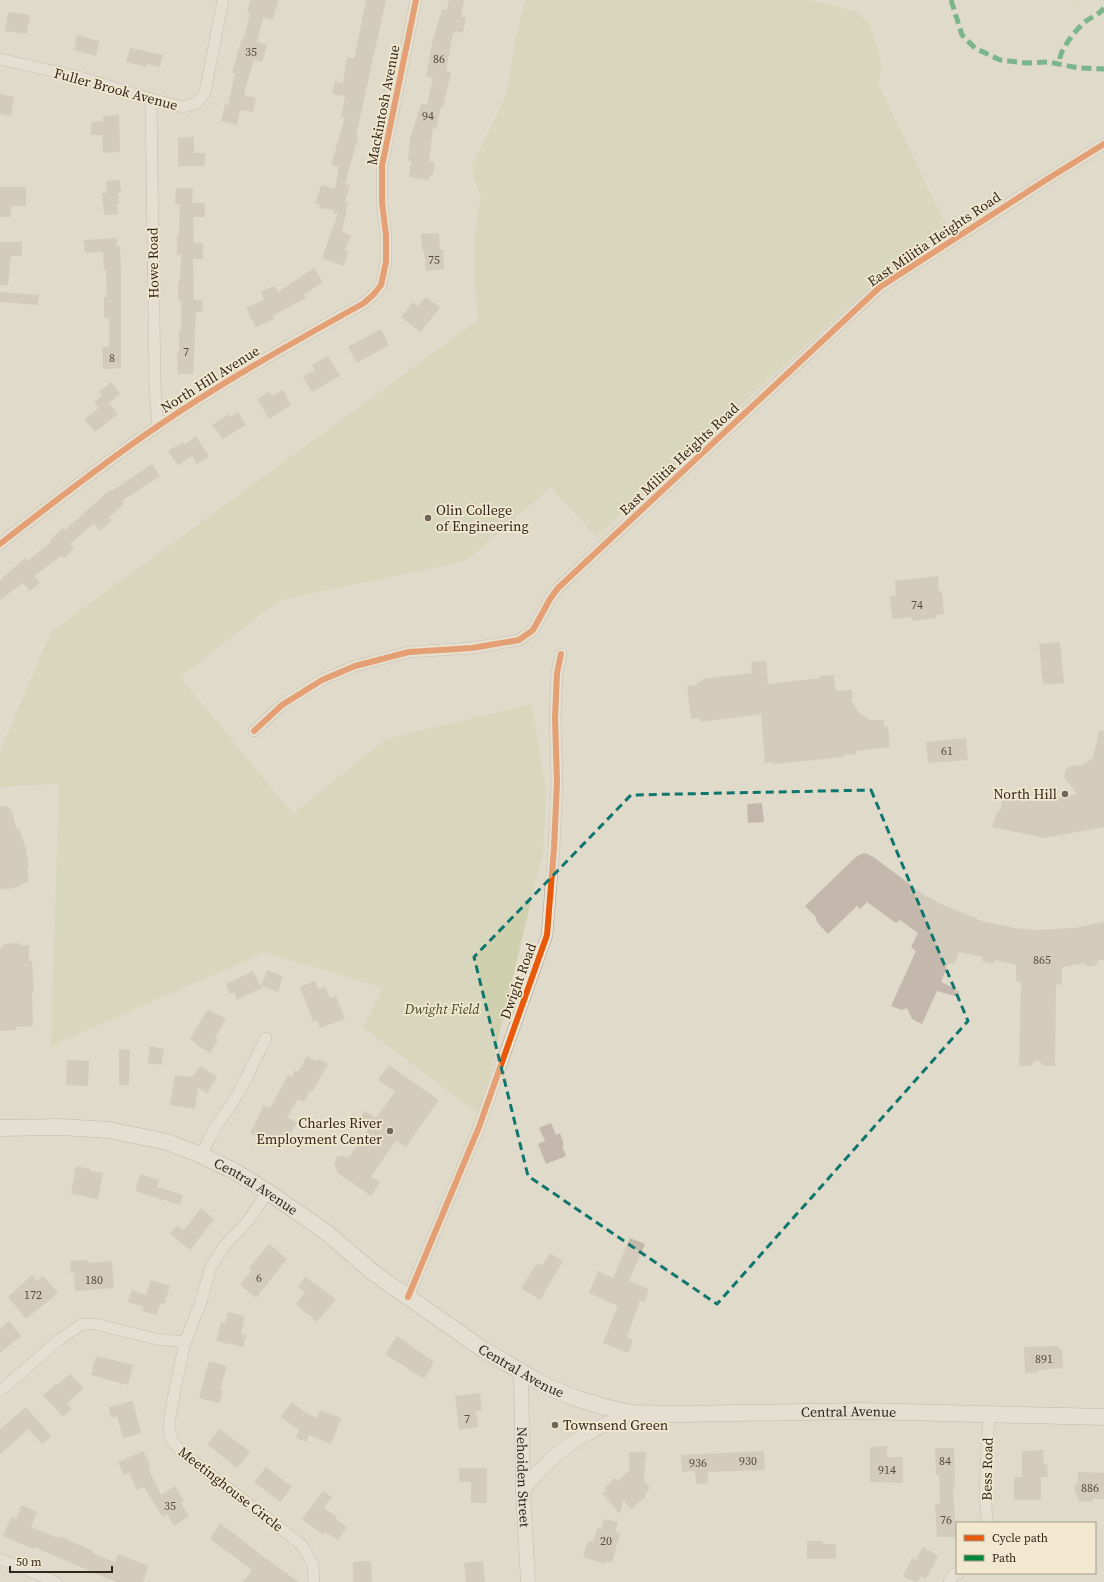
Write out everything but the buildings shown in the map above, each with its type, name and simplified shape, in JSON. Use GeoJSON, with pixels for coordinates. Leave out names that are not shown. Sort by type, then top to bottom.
{"type":"FeatureCollection","features":[{"type":"Feature","properties":{"kind":"main road","name":"Central Avenue"},"geometry":{"type":"LineString","coordinates":[[0,1128],[61,1127],[109,1130],[167,1142],[201,1155],[234,1171],[268,1192],[326,1232],[375,1274],[484,1350],[521,1373],[546,1386],[575,1398],[605,1407],[632,1413],[681,1414],[855,1411],[1104,1417]]}},
{"type":"Feature","properties":{"kind":"street","name":"Fuller Brook Avenue"},"geometry":{"type":"LineString","coordinates":[[0,59],[79,77],[151,99],[184,107],[197,103],[205,92],[223,0]]}},
{"type":"Feature","properties":{"kind":"street","name":"Mackintosh Avenue"},"geometry":{"type":"LineString","coordinates":[[384,215],[382,202],[382,166],[416,0]]}},
{"type":"Feature","properties":{"kind":"street","name":"Howe Road"},"geometry":{"type":"LineString","coordinates":[[151,99],[155,379],[158,426]]}},
{"type":"Feature","properties":{"kind":"street","name":"East Militia Heights Road"},"geometry":{"type":"LineString","coordinates":[[254,731],[282,705],[322,680],[355,666],[409,652],[472,648],[505,643],[519,640],[534,630],[550,599],[558,588],[880,287],[1042,182],[1104,144]]}},
{"type":"Feature","properties":{"kind":"street","name":"North Hill Avenue"},"geometry":{"type":"LineString","coordinates":[[0,544],[43,510],[158,426],[250,367],[364,303],[381,285],[386,262],[384,215]]}},
{"type":"Feature","properties":{"kind":"street","name":"Dwight Road"},"geometry":{"type":"LineString","coordinates":[[408,1298],[479,1127],[547,935],[554,848],[557,782],[555,718],[557,673],[561,654]]}},
{"type":"Feature","properties":{"kind":"street"},"geometry":{"type":"LineString","coordinates":[[201,1155],[215,1126],[236,1098],[266,1038]]}},
{"type":"Feature","properties":{"kind":"street","name":"Meetinghouse Circle"},"geometry":{"type":"LineString","coordinates":[[268,1192],[248,1221],[224,1246],[210,1269],[201,1302],[185,1342],[172,1409],[169,1433],[174,1444],[189,1458],[302,1545],[313,1565],[314,1582]]}},
{"type":"Feature","properties":{"kind":"street"},"geometry":{"type":"LineString","coordinates":[[0,1391],[60,1339],[82,1324],[95,1324],[156,1339],[185,1342]]}},
{"type":"Feature","properties":{"kind":"street","name":"Nehoiden Street"},"geometry":{"type":"LineString","coordinates":[[521,1373],[523,1490],[528,1582]]}},
{"type":"Feature","properties":{"kind":"street"},"geometry":{"type":"LineString","coordinates":[[523,1490],[542,1467],[557,1453],[577,1438],[598,1426],[632,1413]]}},
{"type":"Feature","properties":{"kind":"street","name":"Bess Road"},"geometry":{"type":"LineString","coordinates":[[987,1522],[985,1488],[989,1414]]}},
{"type":"Feature","properties":{"kind":"street"},"geometry":{"type":"LineString","coordinates":[[0,1559],[56,1582]]}},
{"type":"Feature","properties":{"kind":"street"},"geometry":{"type":"LineString","coordinates":[[948,1582],[956,1574]]}},
{"type":"Feature","properties":{"kind":"highlighted area"},"geometry":{"type":"Polygon","coordinates":[[[871,790],[968,1021],[717,1304],[528,1176],[474,957],[631,795],[871,790]]]}},
{"type":"Feature","properties":{"kind":"shaded area"},"geometry":{"type":"Polygon","coordinates":[[[1066,0],[1084,0],[1077,8],[1066,0]]]}},
{"type":"Feature","properties":{"kind":"green space","name":"Olin College of Engineering"},"geometry":{"type":"Polygon","coordinates":[[[525,0],[806,0],[848,9],[862,16],[870,26],[877,47],[881,69],[878,83],[947,228],[882,276],[596,537],[551,487],[466,561],[280,600],[180,677],[293,814],[386,739],[532,704],[546,791],[543,851],[488,1081],[478,1114],[363,1027],[383,988],[265,952],[51,1046],[59,784],[0,787],[0,751],[51,632],[478,320],[474,278],[475,232],[481,194],[474,181],[472,166],[507,93],[516,37],[525,0]]]}},
{"type":"Feature","properties":{"kind":"marked path"},"geometry":{"type":"LineString","coordinates":[[951,0],[962,35],[975,48],[1000,60],[1027,63],[1048,62],[1079,68],[1104,69]]}},
{"type":"Feature","properties":{"kind":"marked path"},"geometry":{"type":"LineString","coordinates":[[1060,59],[1066,44],[1074,33],[1086,21],[1098,14],[1104,8]]}},
{"type":"Feature","properties":{"kind":"cycle path"},"geometry":{"type":"LineString","coordinates":[[0,544],[98,469],[183,409],[285,347],[364,303],[381,285],[386,262],[386,235],[382,202],[382,166],[416,0]]}},
{"type":"Feature","properties":{"kind":"cycle path"},"geometry":{"type":"LineString","coordinates":[[254,731],[282,705],[322,680],[355,666],[409,652],[472,648],[519,640],[533,630],[550,599],[558,588],[880,287],[1104,144]]}},
{"type":"Feature","properties":{"kind":"cycle path"},"geometry":{"type":"LineString","coordinates":[[408,1297],[479,1127],[547,935],[554,848],[557,782],[555,718],[557,673],[561,654]]}},
{"type":"Feature","properties":{"kind":"place","name":"Olin College of Engineering"},"geometry":{"type":"Point","coordinates":[428,518]}},
{"type":"Feature","properties":{"kind":"place","name":"North Hill"},"geometry":{"type":"Point","coordinates":[1065,794]}},
{"type":"Feature","properties":{"kind":"place","name":"Charles River Employment Center"},"geometry":{"type":"Point","coordinates":[390,1131]}},
{"type":"Feature","properties":{"kind":"place","name":"Townsend Green"},"geometry":{"type":"Point","coordinates":[555,1425]}},
{"type":"Feature","properties":{"kind":"park label","name":"Dwight Field"},"geometry":{"type":"Point","coordinates":[442,1009]}}]}
